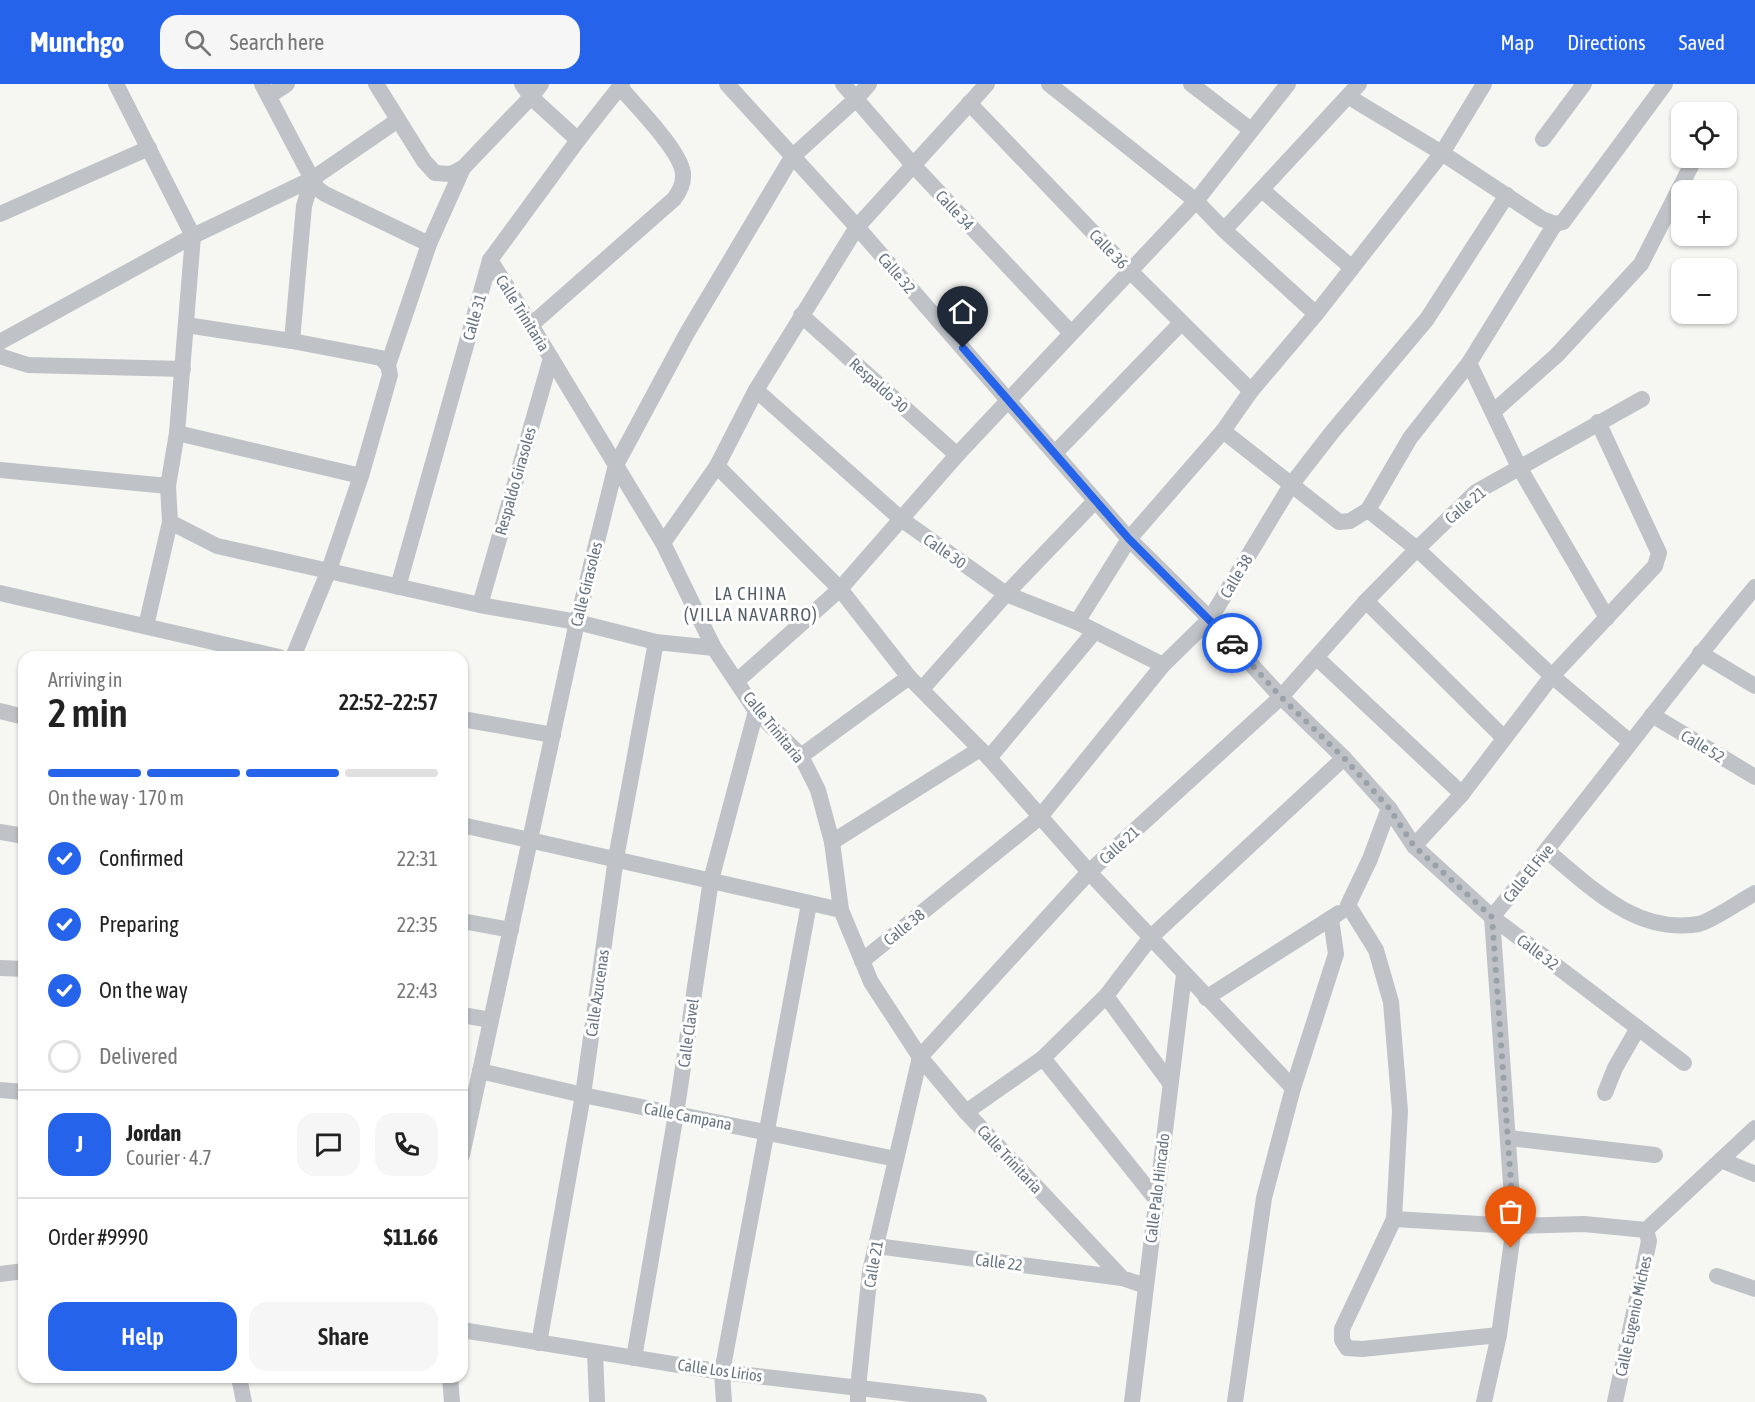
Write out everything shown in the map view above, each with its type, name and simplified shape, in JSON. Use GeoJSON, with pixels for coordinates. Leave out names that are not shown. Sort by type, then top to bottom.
{"type":"FeatureCollection","features":[{"type":"Feature","properties":{"kind":"street"},"geometry":{"type":"LineString","coordinates":[[116,84],[193,236],[177,433],[168,486],[170,522],[146,626]]}},
{"type":"Feature","properties":{"kind":"street"},"geometry":{"type":"LineString","coordinates":[[287,84],[266,90],[318,189],[429,244]]}},
{"type":"Feature","properties":{"kind":"street"},"geometry":{"type":"LineString","coordinates":[[376,84],[424,160],[435,173],[451,174],[463,168]]}},
{"type":"Feature","properties":{"kind":"street","name":"Calle 32"},"geometry":{"type":"LineString","coordinates":[[727,84],[1009,400],[1129,539],[1210,619],[1281,697],[1344,758],[1389,808],[1414,846],[1492,917],[1684,1063]]}},
{"type":"Feature","properties":{"kind":"street","name":"Calle 34"},"geometry":{"type":"LineString","coordinates":[[843,84],[914,166],[1071,333]]}},
{"type":"Feature","properties":{"kind":"street","name":"Calle Girasoles"},"geometry":{"type":"LineString","coordinates":[[468,1110],[480,1071],[577,622],[616,465],[687,333],[792,157],[856,99],[869,84]]}},
{"type":"Feature","properties":{"kind":"street"},"geometry":{"type":"LineString","coordinates":[[663,543],[717,466],[756,390],[856,227],[987,84]]}},
{"type":"Feature","properties":{"kind":"street"},"geometry":{"type":"LineString","coordinates":[[1049,84],[1196,201],[1224,230],[1317,314]]}},
{"type":"Feature","properties":{"kind":"street"},"geometry":{"type":"LineString","coordinates":[[1191,84],[1251,130]]}},
{"type":"Feature","properties":{"kind":"street"},"geometry":{"type":"LineString","coordinates":[[737,681],[840,589],[957,455],[1196,201],[1288,84]]}},
{"type":"Feature","properties":{"kind":"street"},"geometry":{"type":"LineString","coordinates":[[1077,622],[1129,539],[1222,431],[1251,392],[1317,314],[1442,153],[1484,84]]}},
{"type":"Feature","properties":{"kind":"street"},"geometry":{"type":"LineString","coordinates":[[1543,139],[1584,84]]}},
{"type":"Feature","properties":{"kind":"street"},"geometry":{"type":"LineString","coordinates":[[1224,230],[1354,90],[1442,153],[1542,219],[1555,224],[1563,222],[1665,84]]}},
{"type":"Feature","properties":{"kind":"street"},"geometry":{"type":"LineString","coordinates":[[531,325],[666,207],[681,189],[683,174],[671,148],[621,85]]}},
{"type":"Feature","properties":{"kind":"street","name":"Calle 31"},"geometry":{"type":"LineString","coordinates":[[398,587],[490,260],[621,85]]}},
{"type":"Feature","properties":{"kind":"street"},"geometry":{"type":"LineString","coordinates":[[295,651],[329,570],[361,476],[390,375],[388,365],[429,244],[463,168],[531,88],[578,140]]}},
{"type":"Feature","properties":{"kind":"street","name":"Calle 36"},"geometry":{"type":"LineString","coordinates":[[969,103],[1130,271],[1251,392]]}},
{"type":"Feature","properties":{"kind":"street"},"geometry":{"type":"LineString","coordinates":[[0,342],[193,236],[312,179],[398,120]]}},
{"type":"Feature","properties":{"kind":"street"},"geometry":{"type":"LineString","coordinates":[[0,214],[149,148]]}},
{"type":"Feature","properties":{"kind":"street"},"geometry":{"type":"LineString","coordinates":[[1493,412],[1557,355],[1641,264],[1690,168]]}},
{"type":"Feature","properties":{"kind":"street"},"geometry":{"type":"LineString","coordinates":[[292,341],[304,206],[312,179]]}},
{"type":"Feature","properties":{"kind":"street"},"geometry":{"type":"LineString","coordinates":[[1262,190],[1352,268]]}},
{"type":"Feature","properties":{"kind":"street","name":"Calle 38"},"geometry":{"type":"LineString","coordinates":[[862,961],[1040,817],[1163,665],[1210,619],[1291,485],[1427,319],[1507,195]]}},
{"type":"Feature","properties":{"kind":"street"},"geometry":{"type":"LineString","coordinates":[[1222,431],[1339,522],[1350,521],[1368,510],[1410,438],[1469,363],[1555,224]]}},
{"type":"Feature","properties":{"kind":"street","name":"Calle Trinitaria"},"geometry":{"type":"LineString","coordinates":[[490,260],[663,543],[714,648],[756,711],[801,756],[818,790],[832,842],[841,910],[871,982],[920,1057],[966,1112],[1122,1278],[1146,1286]]}},
{"type":"Feature","properties":{"kind":"street","name":"Respaldo 30"},"geometry":{"type":"LineString","coordinates":[[801,315],[957,455]]}},
{"type":"Feature","properties":{"kind":"street"},"geometry":{"type":"LineString","coordinates":[[1055,453],[1181,323]]}},
{"type":"Feature","properties":{"kind":"street"},"geometry":{"type":"LineString","coordinates":[[186,325],[292,341],[381,358],[388,365]]}},
{"type":"Feature","properties":{"kind":"street"},"geometry":{"type":"LineString","coordinates":[[0,356],[28,364],[183,369]]}},
{"type":"Feature","properties":{"kind":"street","name":"Respaldo Girasoles"},"geometry":{"type":"LineString","coordinates":[[480,605],[551,358]]}},
{"type":"Feature","properties":{"kind":"street"},"geometry":{"type":"LineString","coordinates":[[1469,363],[1519,467],[1607,618]]}},
{"type":"Feature","properties":{"kind":"street","name":"Calle 30"},"geometry":{"type":"LineString","coordinates":[[756,390],[901,519],[1006,594],[1077,622],[1163,665]]}},
{"type":"Feature","properties":{"kind":"street","name":"Calle 21"},"geometry":{"type":"LineString","coordinates":[[858,1395],[870,1271],[920,1057],[1089,872],[1281,697],[1366,601],[1476,492],[1642,399]]}},
{"type":"Feature","properties":{"kind":"street"},"geometry":{"type":"LineString","coordinates":[[1414,846],[1462,794],[1552,676],[1655,566],[1659,553],[1598,422]]}},
{"type":"Feature","properties":{"kind":"street"},"geometry":{"type":"LineString","coordinates":[[177,433],[361,476]]}},
{"type":"Feature","properties":{"kind":"street"},"geometry":{"type":"LineString","coordinates":[[717,466],[840,589],[909,677],[984,754],[1184,975],[1293,1088]]}},
{"type":"Feature","properties":{"kind":"street"},"geometry":{"type":"LineString","coordinates":[[0,470],[168,486]]}},
{"type":"Feature","properties":{"kind":"street"},"geometry":{"type":"LineString","coordinates":[[922,689],[1006,594],[1095,501]]}},
{"type":"Feature","properties":{"kind":"street"},"geometry":{"type":"LineString","coordinates":[[1368,510],[1417,549],[1552,676],[1630,742]]}},
{"type":"Feature","properties":{"kind":"street"},"geometry":{"type":"LineString","coordinates":[[170,522],[217,546],[480,605],[577,622],[656,642],[714,648]]}},
{"type":"Feature","properties":{"kind":"street","name":"Calle El Five"},"geometry":{"type":"LineString","coordinates":[[1484,1402],[1499,1335],[1514,1226],[1492,917],[1547,851],[1700,653],[1755,587]]}},
{"type":"Feature","properties":{"kind":"street"},"geometry":{"type":"LineString","coordinates":[[0,593],[253,651]]}},
{"type":"Feature","properties":{"kind":"street"},"geometry":{"type":"LineString","coordinates":[[1366,601],[1504,738]]}},
{"type":"Feature","properties":{"kind":"street"},"geometry":{"type":"LineString","coordinates":[[832,842],[984,754],[1095,631]]}},
{"type":"Feature","properties":{"kind":"street","name":"Calle Azucenas"},"geometry":{"type":"LineString","coordinates":[[539,1343],[583,1095],[616,858],[656,642]]}},
{"type":"Feature","properties":{"kind":"street"},"geometry":{"type":"LineString","coordinates":[[1700,653],[1755,686]]}},
{"type":"Feature","properties":{"kind":"street"},"geometry":{"type":"LineString","coordinates":[[1317,658],[1462,794]]}},
{"type":"Feature","properties":{"kind":"street"},"geometry":{"type":"LineString","coordinates":[[801,756],[909,677]]}},
{"type":"Feature","properties":{"kind":"street"},"geometry":{"type":"LineString","coordinates":[[0,711],[18,716]]}},
{"type":"Feature","properties":{"kind":"street","name":"Calle Clavel"},"geometry":{"type":"LineString","coordinates":[[634,1358],[676,1114],[711,880],[756,711]]}},
{"type":"Feature","properties":{"kind":"street","name":"Calle 52"},"geometry":{"type":"LineString","coordinates":[[1652,716],[1755,777]]}},
{"type":"Feature","properties":{"kind":"street"},"geometry":{"type":"LineString","coordinates":[[468,719],[553,735]]}},
{"type":"Feature","properties":{"kind":"street"},"geometry":{"type":"LineString","coordinates":[[966,1112],[1043,1058],[1106,996],[1151,937],[1344,758]]}},
{"type":"Feature","properties":{"kind":"street"},"geometry":{"type":"LineString","coordinates":[[1206,998],[1331,919],[1348,905],[1370,859],[1389,808]]}},
{"type":"Feature","properties":{"kind":"street"},"geometry":{"type":"LineString","coordinates":[[468,826],[841,910]]}},
{"type":"Feature","properties":{"kind":"street"},"geometry":{"type":"LineString","coordinates":[[0,832],[18,836]]}},
{"type":"Feature","properties":{"kind":"street"},"geometry":{"type":"LineString","coordinates":[[1547,851],[1610,903],[1638,919],[1665,925],[1700,924],[1755,893]]}},
{"type":"Feature","properties":{"kind":"street"},"geometry":{"type":"LineString","coordinates":[[724,1402],[722,1372],[809,904]]}},
{"type":"Feature","properties":{"kind":"street"},"geometry":{"type":"LineString","coordinates":[[1348,905],[1376,950],[1391,1002],[1400,1111],[1394,1219],[1342,1329],[1342,1340],[1347,1348],[1362,1349],[1499,1335]]}},
{"type":"Feature","properties":{"kind":"street"},"geometry":{"type":"LineString","coordinates":[[1235,1402],[1264,1198],[1293,1088],[1335,954],[1331,919]]}},
{"type":"Feature","properties":{"kind":"street"},"geometry":{"type":"LineString","coordinates":[[468,922],[511,930]]}},
{"type":"Feature","properties":{"kind":"street"},"geometry":{"type":"LineString","coordinates":[[0,968],[18,969]]}},
{"type":"Feature","properties":{"kind":"street","name":"Calle Palo Hincado"},"geometry":{"type":"LineString","coordinates":[[1132,1402],[1155,1198],[1184,975]]}},
{"type":"Feature","properties":{"kind":"street"},"geometry":{"type":"LineString","coordinates":[[1106,996],[1170,1083]]}},
{"type":"Feature","properties":{"kind":"street"},"geometry":{"type":"LineString","coordinates":[[468,1016],[491,1020]]}},
{"type":"Feature","properties":{"kind":"street"},"geometry":{"type":"LineString","coordinates":[[1605,1093],[1615,1068],[1638,1028]]}},
{"type":"Feature","properties":{"kind":"street"},"geometry":{"type":"LineString","coordinates":[[1043,1058],[1155,1198]]}},
{"type":"Feature","properties":{"kind":"street","name":"Calle Campana"},"geometry":{"type":"LineString","coordinates":[[480,1071],[583,1095],[896,1159]]}},
{"type":"Feature","properties":{"kind":"street"},"geometry":{"type":"LineString","coordinates":[[0,1090],[18,1092]]}},
{"type":"Feature","properties":{"kind":"street"},"geometry":{"type":"LineString","coordinates":[[1394,1219],[1514,1226],[1584,1224],[1646,1230],[1755,1128]]}},
{"type":"Feature","properties":{"kind":"street"},"geometry":{"type":"LineString","coordinates":[[1509,1138],[1655,1155]]}},
{"type":"Feature","properties":{"kind":"street"},"geometry":{"type":"LineString","coordinates":[[1721,1160],[1755,1174]]}},
{"type":"Feature","properties":{"kind":"street","name":"Calle Eugenio Miches"},"geometry":{"type":"LineString","coordinates":[[1615,1402],[1649,1242],[1646,1230]]}},
{"type":"Feature","properties":{"kind":"street","name":"Calle 22"},"geometry":{"type":"LineString","coordinates":[[876,1246],[1122,1278]]}},
{"type":"Feature","properties":{"kind":"street"},"geometry":{"type":"LineString","coordinates":[[0,1274],[18,1272]]}},
{"type":"Feature","properties":{"kind":"street"},"geometry":{"type":"LineString","coordinates":[[1717,1276],[1755,1288]]}},
{"type":"Feature","properties":{"kind":"street","name":"Calle Los Lirios"},"geometry":{"type":"LineString","coordinates":[[468,1331],[858,1395],[979,1402]]}},
{"type":"Feature","properties":{"kind":"street"},"geometry":{"type":"LineString","coordinates":[[595,1352],[597,1402]]}},
{"type":"Feature","properties":{"kind":"street"},"geometry":{"type":"LineString","coordinates":[[240,1383],[244,1402]]}},
{"type":"Feature","properties":{"kind":"street"},"geometry":{"type":"LineString","coordinates":[[450,1383],[452,1402]]}},
{"type":"Feature","properties":{"kind":"way so far"},"geometry":{"type":"LineString","coordinates":[[1232,643],[1281,697],[1344,758],[1389,808],[1414,846],[1492,917],[1509,1138],[1514,1226],[1511,1248]]}},
{"type":"Feature","properties":{"kind":"district","name":"LA CHINA (VILLA NAVARRO)"},"geometry":{"type":"Point","coordinates":[751,604]}},
{"type":"Feature","properties":{"kind":"route"},"geometry":{"type":"LineString","coordinates":[[963,348],[1129,539],[1232,643]]}}]}
